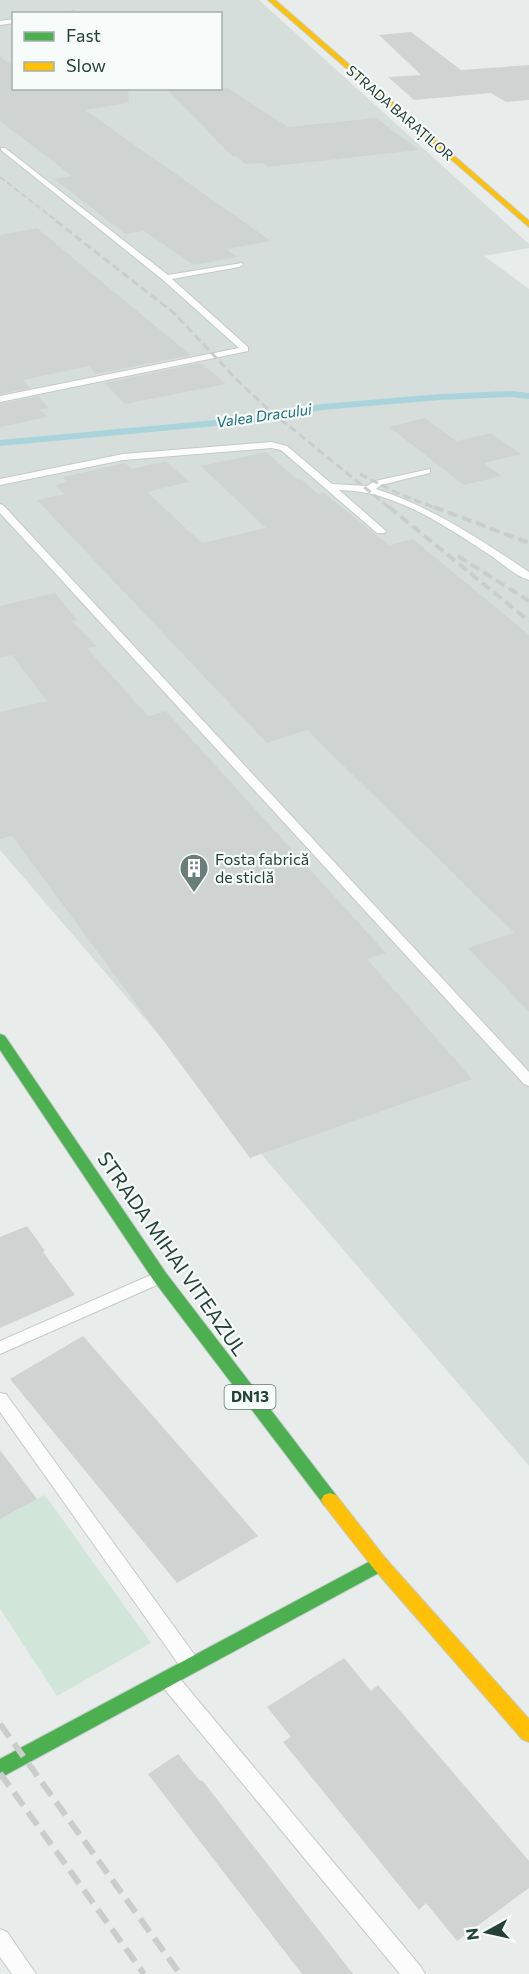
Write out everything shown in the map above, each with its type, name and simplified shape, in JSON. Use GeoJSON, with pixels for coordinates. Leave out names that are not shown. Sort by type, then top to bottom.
{"type":"FeatureCollection","features":[{"type":"Feature","properties":{"kind":"main road","name":"STRADA BARAȚILOR"},"geometry":{"type":"LineString","coordinates":[[272,0],[529,225]]}},
{"type":"Feature","properties":{"kind":"main road","name":"STRADA MIHAI VITEAZUL"},"geometry":{"type":"LineString","coordinates":[[0,1039],[160,1278],[225,1365],[380,1564],[529,1733]]}},
{"type":"Feature","properties":{"kind":"main road"},"geometry":{"type":"LineString","coordinates":[[0,1769],[380,1564]]}},
{"type":"Feature","properties":{"kind":"lane"},"geometry":{"type":"LineString","coordinates":[[0,399],[245,349],[166,278],[3,149]]}},
{"type":"Feature","properties":{"kind":"lane"},"geometry":{"type":"LineString","coordinates":[[166,278],[239,265]]}},
{"type":"Feature","properties":{"kind":"lane"},"geometry":{"type":"LineString","coordinates":[[0,482],[123,457],[259,444],[284,448],[381,531]]}},
{"type":"Feature","properties":{"kind":"lane"},"geometry":{"type":"LineString","coordinates":[[369,489],[378,483],[427,471]]}},
{"type":"Feature","properties":{"kind":"lane"},"geometry":{"type":"LineString","coordinates":[[329,487],[369,489],[401,501],[459,532],[529,577]]}},
{"type":"Feature","properties":{"kind":"lane"},"geometry":{"type":"LineString","coordinates":[[0,507],[5,518],[529,1081]]}},
{"type":"Feature","properties":{"kind":"lane"},"geometry":{"type":"LineString","coordinates":[[0,1348],[160,1278]]}},
{"type":"Feature","properties":{"kind":"lane"},"geometry":{"type":"LineString","coordinates":[[0,1399],[191,1666]]}},
{"type":"Feature","properties":{"kind":"lane"},"geometry":{"type":"LineString","coordinates":[[167,1678],[414,1974]]}},
{"type":"Feature","properties":{"kind":"lane"},"geometry":{"type":"LineString","coordinates":[[0,1939],[25,1974]]}},
{"type":"Feature","properties":{"kind":"shaded area"},"geometry":{"type":"Polygon","coordinates":[[[0,0],[259,0],[529,244],[529,248],[484,256],[529,289],[529,1466],[0,850],[0,0]]]}},
{"type":"Feature","properties":{"kind":"green space"},"geometry":{"type":"Polygon","coordinates":[[[45,1495],[151,1643],[57,1696],[0,1609],[0,1518],[45,1495]]]}},
{"type":"Feature","properties":{"kind":"building"},"geometry":{"type":"Polygon","coordinates":[[[411,32],[461,70],[529,65],[529,100],[506,102],[491,93],[414,100],[388,77],[421,75],[379,35],[411,32]]]}},
{"type":"Feature","properties":{"kind":"building"},"geometry":{"type":"Polygon","coordinates":[[[0,57],[12,65],[12,90],[128,90],[129,103],[85,110],[271,241],[226,249],[237,257],[194,265],[144,231],[125,234],[54,179],[72,176],[0,121],[0,57]]]}},
{"type":"Feature","properties":{"kind":"building"},"geometry":{"type":"Polygon","coordinates":[[[228,88],[288,127],[376,118],[419,150],[267,167],[263,163],[245,164],[237,156],[233,157],[168,90],[228,88]]]}},
{"type":"Feature","properties":{"kind":"building"},"geometry":{"type":"Polygon","coordinates":[[[37,228],[191,355],[96,374],[89,366],[23,380],[30,388],[0,394],[0,235],[37,228]]]}},
{"type":"Feature","properties":{"kind":"building"},"geometry":{"type":"Polygon","coordinates":[[[201,363],[226,384],[125,404],[105,383],[201,363]]]}},
{"type":"Feature","properties":{"kind":"building"},"geometry":{"type":"Polygon","coordinates":[[[38,396],[49,408],[40,410],[48,417],[0,427],[0,404],[38,396]]]}},
{"type":"Feature","properties":{"kind":"building"},"geometry":{"type":"Polygon","coordinates":[[[425,418],[456,441],[491,433],[521,454],[484,463],[502,476],[464,485],[389,427],[425,418]]]}},
{"type":"Feature","properties":{"kind":"building"},"geometry":{"type":"Polygon","coordinates":[[[266,452],[298,480],[301,479],[318,494],[324,493],[389,545],[413,539],[529,635],[529,1012],[468,948],[514,933],[307,730],[267,743],[37,500],[64,494],[55,485],[68,482],[63,477],[125,463],[132,469],[166,461],[189,482],[147,492],[202,543],[266,528],[201,466],[266,452]]]}},
{"type":"Feature","properties":{"kind":"building","name":"Fosta fabrică de sticlă"},"geometry":{"type":"Polygon","coordinates":[[[55,593],[77,620],[72,621],[96,646],[87,648],[148,716],[166,711],[386,953],[367,959],[472,1079],[250,1158],[12,836],[0,839],[0,712],[47,701],[12,655],[0,658],[0,606],[55,593]]]}},
{"type":"Feature","properties":{"kind":"building"},"geometry":{"type":"Polygon","coordinates":[[[27,1226],[75,1295],[0,1328],[0,1237],[27,1226]]]}},
{"type":"Feature","properties":{"kind":"building"},"geometry":{"type":"Polygon","coordinates":[[[83,1336],[258,1536],[177,1583],[10,1379],[83,1336]]]}},
{"type":"Feature","properties":{"kind":"building"},"geometry":{"type":"Polygon","coordinates":[[[0,1450],[37,1499],[0,1519],[0,1450]]]}},
{"type":"Feature","properties":{"kind":"building"},"geometry":{"type":"Polygon","coordinates":[[[344,1658],[371,1691],[378,1685],[529,1861],[529,1888],[457,1941],[426,1903],[419,1910],[283,1742],[291,1737],[267,1707],[344,1658]]]}},
{"type":"Feature","properties":{"kind":"building"},"geometry":{"type":"Polygon","coordinates":[[[178,1754],[200,1781],[202,1780],[353,1974],[302,1974],[148,1774],[178,1754]]]}},
{"type":"Feature","properties":{"kind":"waterway","name":"Valea Dracului"},"geometry":{"type":"LineString","coordinates":[[0,443],[248,420],[322,407],[440,397],[511,394],[529,396]]}},
{"type":"Feature","properties":{"kind":"railway"},"geometry":{"type":"LineString","coordinates":[[0,177],[58,222]]}},
{"type":"Feature","properties":{"kind":"railway"},"geometry":{"type":"LineString","coordinates":[[56,221],[174,313],[238,381],[267,408],[391,509]]}},
{"type":"Feature","properties":{"kind":"railway"},"geometry":{"type":"LineString","coordinates":[[360,474],[397,493],[438,509]]}},
{"type":"Feature","properties":{"kind":"railway"},"geometry":{"type":"LineString","coordinates":[[389,507],[529,621]]}},
{"type":"Feature","properties":{"kind":"railway"},"geometry":{"type":"LineString","coordinates":[[434,507],[529,543]]}},
{"type":"Feature","properties":{"kind":"railway"},"geometry":{"type":"LineString","coordinates":[[458,556],[529,601]]}},
{"type":"Feature","properties":{"kind":"railway"},"geometry":{"type":"LineString","coordinates":[[0,1724],[180,1974]]}},
{"type":"Feature","properties":{"kind":"railway"},"geometry":{"type":"LineString","coordinates":[[0,1773],[144,1974]]}},
{"type":"Feature","properties":{"kind":"traffic: fast"},"geometry":{"type":"LineString","coordinates":[[0,1039],[160,1277],[330,1500]]}},
{"type":"Feature","properties":{"kind":"traffic: fast"},"geometry":{"type":"LineString","coordinates":[[0,1769],[380,1564]]}},
{"type":"Feature","properties":{"kind":"traffic: slow"},"geometry":{"type":"LineString","coordinates":[[271,0],[529,225]]}},
{"type":"Feature","properties":{"kind":"traffic: slow"},"geometry":{"type":"LineString","coordinates":[[330,1500],[380,1564],[529,1733]]}},
{"type":"Feature","properties":{"kind":"place","name":"Fosta fabrică de sticlă"},"geometry":{"type":"Point","coordinates":[194,894]}}]}
